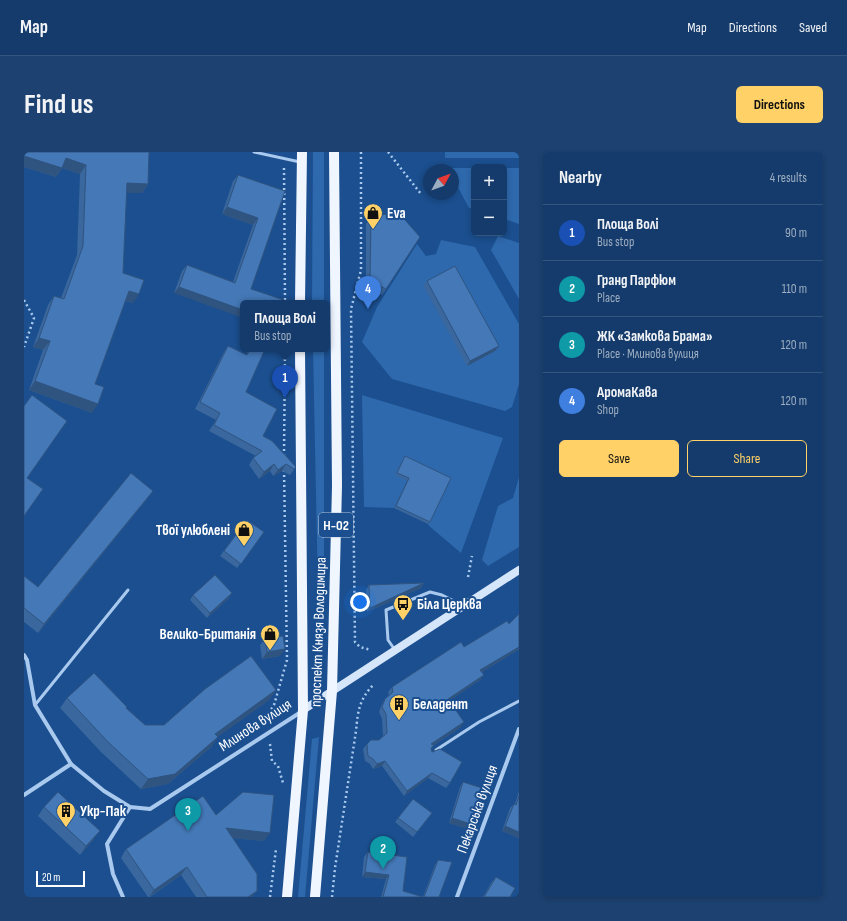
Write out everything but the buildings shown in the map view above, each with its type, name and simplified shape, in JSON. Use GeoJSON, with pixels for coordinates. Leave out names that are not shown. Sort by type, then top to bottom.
{"type":"FeatureCollection","features":[{"type":"Feature","properties":{"kind":"main road","name":"проспект Князя Володимира"},"geometry":{"type":"LineString","coordinates":[[314,897],[332,691],[337,486],[334,152]]}},
{"type":"Feature","properties":{"kind":"main road"},"geometry":{"type":"LineString","coordinates":[[300,300],[302,157]]}},
{"type":"Feature","properties":{"kind":"main road","name":"проспект Князя Володимира"},"geometry":{"type":"LineString","coordinates":[[287,897],[303,710],[300,352]]}},
{"type":"Feature","properties":{"kind":"street","name":"Млинова вулиця"},"geometry":{"type":"LineString","coordinates":[[35,705],[71,764],[104,791],[130,807],[150,809],[519,570]]}},
{"type":"Feature","properties":{"kind":"street"},"geometry":{"type":"LineString","coordinates":[[24,655],[27,660],[35,705]]}},
{"type":"Feature","properties":{"kind":"street","name":"Пекарська вулиця"},"geometry":{"type":"LineString","coordinates":[[457,897],[519,728]]}},
{"type":"Feature","properties":{"kind":"street"},"geometry":{"type":"LineString","coordinates":[[24,795],[71,764]]}},
{"type":"Feature","properties":{"kind":"street"},"geometry":{"type":"LineString","coordinates":[[123,897],[113,874],[107,844],[130,807]]}},
{"type":"Feature","properties":{"kind":"lane"},"geometry":{"type":"LineString","coordinates":[[254,152],[284,159],[302,157]]}},
{"type":"Feature","properties":{"kind":"lane"},"geometry":{"type":"LineString","coordinates":[[35,705],[128,590]]}},
{"type":"Feature","properties":{"kind":"lane"},"geometry":{"type":"LineString","coordinates":[[395,651],[388,640],[386,610],[430,592],[442,595],[464,606]]}},
{"type":"Feature","properties":{"kind":"lane"},"geometry":{"type":"LineString","coordinates":[[430,754],[479,722],[519,702]]}},
{"type":"Feature","properties":{"kind":"path"},"geometry":{"type":"LineString","coordinates":[[361,152],[361,270],[351,309],[355,642],[360,647],[369,651]]}},
{"type":"Feature","properties":{"kind":"path"},"geometry":{"type":"LineString","coordinates":[[388,152],[421,194]]}},
{"type":"Feature","properties":{"kind":"path"},"geometry":{"type":"LineString","coordinates":[[284,159],[285,300]]}},
{"type":"Feature","properties":{"kind":"path"},"geometry":{"type":"LineString","coordinates":[[24,300],[34,318],[24,347]]}},
{"type":"Feature","properties":{"kind":"path"},"geometry":{"type":"LineString","coordinates":[[284,460],[285,352]]}},
{"type":"Feature","properties":{"kind":"path"},"geometry":{"type":"LineString","coordinates":[[284,467],[287,660],[274,705],[267,716],[272,761],[278,766],[284,788]]}},
{"type":"Feature","properties":{"kind":"path"},"geometry":{"type":"LineString","coordinates":[[468,577],[472,556]]}},
{"type":"Feature","properties":{"kind":"path"},"geometry":{"type":"LineString","coordinates":[[332,897],[334,868],[356,731],[358,709],[365,694],[374,684]]}},
{"type":"Feature","properties":{"kind":"path"},"geometry":{"type":"LineString","coordinates":[[270,897],[277,843]]}},
{"type":"Feature","properties":{"kind":"shaded area"},"geometry":{"type":"Polygon","coordinates":[[[313,152],[324,152],[324,300],[312,300],[313,152]]]}},
{"type":"Feature","properties":{"kind":"shaded area"},"geometry":{"type":"Polygon","coordinates":[[[445,152],[519,152],[519,158],[445,158],[445,152]]]}},
{"type":"Feature","properties":{"kind":"shaded area"},"geometry":{"type":"Polygon","coordinates":[[[459,168],[471,168],[471,208],[469,208],[459,189],[459,168]]]}},
{"type":"Feature","properties":{"kind":"shaded area"},"geometry":{"type":"Polygon","coordinates":[[[507,168],[519,168],[519,224],[507,220],[507,168]]]}},
{"type":"Feature","properties":{"kind":"shaded area"},"geometry":{"type":"Polygon","coordinates":[[[498,236],[519,243],[519,299],[491,250],[498,236]]]}},
{"type":"Feature","properties":{"kind":"shaded area"},"geometry":{"type":"Polygon","coordinates":[[[441,240],[475,247],[519,324],[519,384],[512,407],[505,411],[392,379],[362,342],[377,307],[417,244],[426,256],[436,254],[441,240]]]}},
{"type":"Feature","properties":{"kind":"shaded area"},"geometry":{"type":"Polygon","coordinates":[[[313,352],[324,352],[324,639],[319,639],[313,352]]]}},
{"type":"Feature","properties":{"kind":"shaded area"},"geometry":{"type":"Polygon","coordinates":[[[362,395],[503,438],[461,553],[428,525],[449,480],[407,481],[394,508],[364,507],[362,395]]]}},
{"type":"Feature","properties":{"kind":"shaded area"},"geometry":{"type":"Polygon","coordinates":[[[519,477],[519,547],[488,566],[482,560],[498,506],[513,498],[519,477]]]}},
{"type":"Feature","properties":{"kind":"shaded area"},"geometry":{"type":"Polygon","coordinates":[[[319,737],[305,897],[298,897],[312,739],[319,737]]]}},
{"type":"Feature","properties":{"kind":"place","name":"Eva"},"geometry":{"type":"Point","coordinates":[373,230]}},
{"type":"Feature","properties":{"kind":"place","name":"АромаКава"},"geometry":{"type":"Point","coordinates":[368,309]}},
{"type":"Feature","properties":{"kind":"place","name":"Площа Волі"},"geometry":{"type":"Point","coordinates":[285,398]}},
{"type":"Feature","properties":{"kind":"place","name":"Твої улюблені"},"geometry":{"type":"Point","coordinates":[244,547]}},
{"type":"Feature","properties":{"kind":"place","name":"Біла Церква"},"geometry":{"type":"Point","coordinates":[403,621]}},
{"type":"Feature","properties":{"kind":"place","name":"Велико-Британія"},"geometry":{"type":"Point","coordinates":[270,651]}},
{"type":"Feature","properties":{"kind":"place","name":"Беладент"},"geometry":{"type":"Point","coordinates":[399,721]}},
{"type":"Feature","properties":{"kind":"place","name":"Укр-Пак"},"geometry":{"type":"Point","coordinates":[66,828]}},
{"type":"Feature","properties":{"kind":"place","name":"ЖК «Замкова Брама»"},"geometry":{"type":"Point","coordinates":[188,831]}},
{"type":"Feature","properties":{"kind":"place","name":"Гранд Парфюм"},"geometry":{"type":"Point","coordinates":[383,869]}}]}
